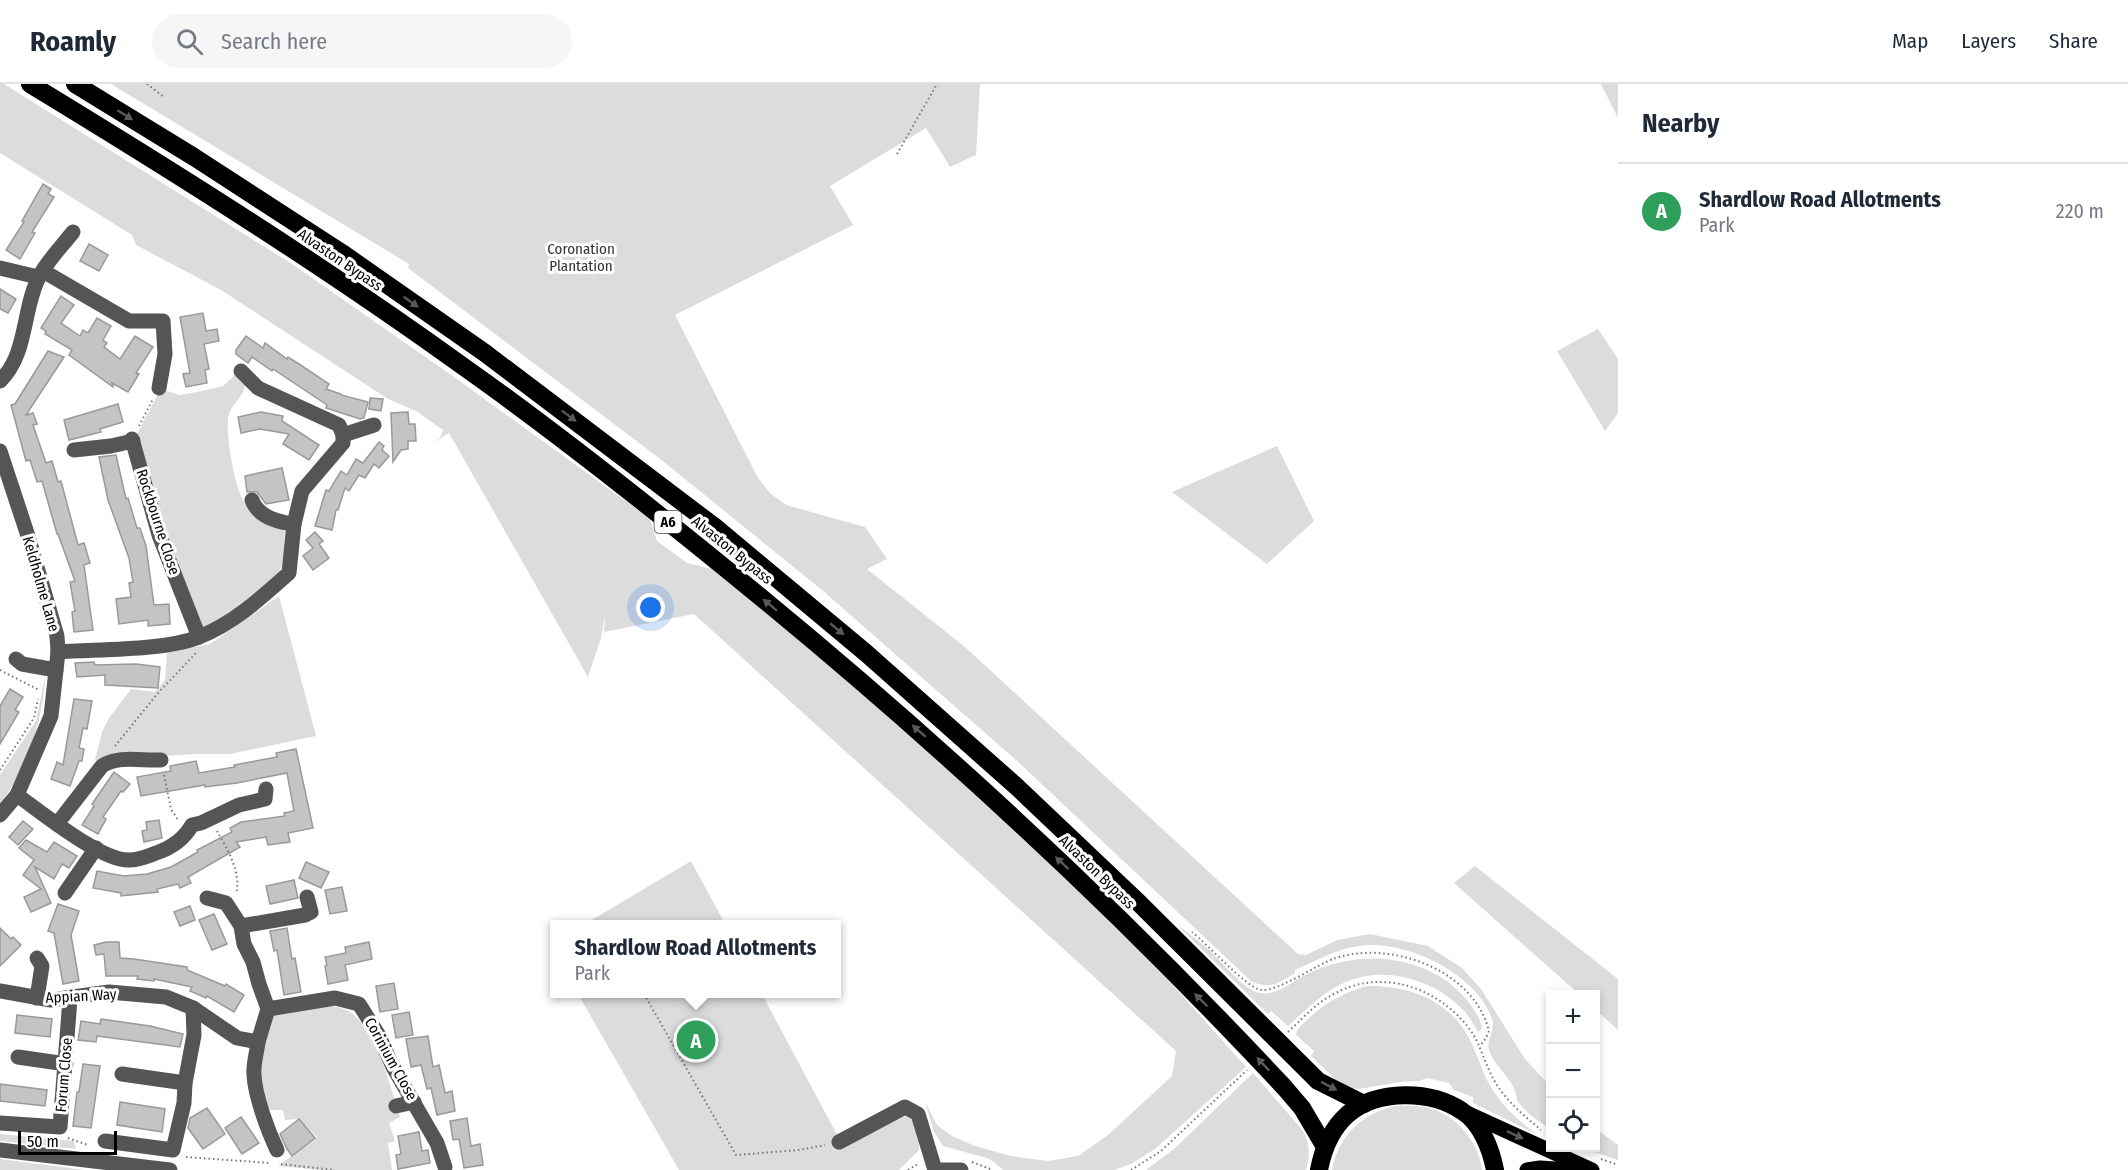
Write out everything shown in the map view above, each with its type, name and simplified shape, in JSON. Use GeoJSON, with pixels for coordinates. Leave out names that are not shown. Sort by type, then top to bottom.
{"type":"FeatureCollection","features":[{"type":"Feature","properties":{"kind":"highway","name":"Alvaston Bypass"},"geometry":{"type":"LineString","coordinates":[[30,84],[188,180],[455,360],[582,454],[698,545],[813,640],[994,799],[1144,943],[1242,1042],[1302,1108],[1325,1146]]}},
{"type":"Feature","properties":{"kind":"highway","name":"Alvaston Bypass"},"geometry":{"type":"LineString","coordinates":[[75,84],[194,157],[342,253],[485,353],[715,527],[866,653],[1017,788],[1136,900],[1318,1081],[1364,1104]]}},
{"type":"Feature","properties":{"kind":"highway"},"geometry":{"type":"LineString","coordinates":[[1319,1170],[1325,1146],[1336,1126],[1348,1114],[1364,1104],[1402,1095],[1420,1096],[1462,1110],[1477,1126],[1488,1144],[1495,1170]]}},
{"type":"Feature","properties":{"kind":"main road"},"geometry":{"type":"LineString","coordinates":[[1462,1110],[1592,1170]]}},
{"type":"Feature","properties":{"kind":"main road"},"geometry":{"type":"LineString","coordinates":[[1527,1170],[1540,1168],[1570,1170]]}},
{"type":"Feature","properties":{"kind":"street"},"geometry":{"type":"LineString","coordinates":[[0,381],[8,373],[19,349],[29,305],[40,274],[73,232]]}},
{"type":"Feature","properties":{"kind":"street"},"geometry":{"type":"LineString","coordinates":[[0,268],[40,274],[129,321],[163,321],[165,354],[159,388]]}},
{"type":"Feature","properties":{"kind":"street"},"geometry":{"type":"LineString","coordinates":[[58,652],[169,645],[201,636],[224,625],[250,608],[289,573],[294,524],[302,491],[342,443],[343,435],[339,425],[258,388],[241,371]]}},
{"type":"Feature","properties":{"kind":"street"},"geometry":{"type":"LineString","coordinates":[[343,435],[374,425]]}},
{"type":"Feature","properties":{"kind":"street"},"geometry":{"type":"LineString","coordinates":[[74,450],[111,446],[132,440]]}},
{"type":"Feature","properties":{"kind":"street","name":"Rockbourne Close"},"geometry":{"type":"LineString","coordinates":[[132,440],[159,536],[201,636]]}},
{"type":"Feature","properties":{"kind":"street","name":"Keldholme Lane"},"geometry":{"type":"LineString","coordinates":[[0,451],[4,472],[57,636],[58,652],[56,670],[46,693],[51,716],[17,795],[0,815]]}},
{"type":"Feature","properties":{"kind":"street"},"geometry":{"type":"LineString","coordinates":[[252,500],[261,513],[270,519],[294,524]]}},
{"type":"Feature","properties":{"kind":"street"},"geometry":{"type":"LineString","coordinates":[[15,659],[22,664],[56,670]]}},
{"type":"Feature","properties":{"kind":"street"},"geometry":{"type":"LineString","coordinates":[[57,824],[102,766],[108,762],[119,759],[161,760]]}},
{"type":"Feature","properties":{"kind":"street"},"geometry":{"type":"LineString","coordinates":[[17,795],[79,839],[116,858],[128,860],[141,859],[168,849],[187,834],[192,825],[239,805],[265,799],[266,789]]}},
{"type":"Feature","properties":{"kind":"street"},"geometry":{"type":"LineString","coordinates":[[65,893],[96,848]]}},
{"type":"Feature","properties":{"kind":"street"},"geometry":{"type":"LineString","coordinates":[[241,926],[305,915],[311,912],[307,897]]}},
{"type":"Feature","properties":{"kind":"street"},"geometry":{"type":"LineString","coordinates":[[207,898],[228,906],[241,926],[244,944],[254,962],[268,1009],[258,1042],[254,1073],[260,1105],[277,1150]]}},
{"type":"Feature","properties":{"kind":"street"},"geometry":{"type":"LineString","coordinates":[[37,958],[42,966],[37,998]]}},
{"type":"Feature","properties":{"kind":"street","name":"Appian Way"},"geometry":{"type":"LineString","coordinates":[[0,991],[51,1000],[109,992],[166,997],[193,1008],[237,1038],[258,1042]]}},
{"type":"Feature","properties":{"kind":"street","name":"Corinium Close"},"geometry":{"type":"LineString","coordinates":[[268,1009],[335,998],[359,1004],[378,1034],[393,1066],[437,1143],[445,1167]]}},
{"type":"Feature","properties":{"kind":"street","name":"Forum Close"},"geometry":{"type":"LineString","coordinates":[[0,1123],[60,1127],[70,999]]}},
{"type":"Feature","properties":{"kind":"street"},"geometry":{"type":"LineString","coordinates":[[105,1141],[173,1150],[184,1102],[185,1083],[194,1035],[193,1008]]}},
{"type":"Feature","properties":{"kind":"street"},"geometry":{"type":"LineString","coordinates":[[18,1058],[66,1064]]}},
{"type":"Feature","properties":{"kind":"street"},"geometry":{"type":"LineString","coordinates":[[122,1074],[185,1083]]}},
{"type":"Feature","properties":{"kind":"street"},"geometry":{"type":"LineString","coordinates":[[396,1106],[414,1102]]}},
{"type":"Feature","properties":{"kind":"street"},"geometry":{"type":"LineString","coordinates":[[839,1142],[905,1107],[918,1114],[935,1170],[961,1170]]}},
{"type":"Feature","properties":{"kind":"street"},"geometry":{"type":"LineString","coordinates":[[0,1150],[171,1170]]}},
{"type":"Feature","properties":{"kind":"path"},"geometry":{"type":"LineString","coordinates":[[147,84],[164,97]]}},
{"type":"Feature","properties":{"kind":"path"},"geometry":{"type":"LineString","coordinates":[[897,154],[937,84]]}},
{"type":"Feature","properties":{"kind":"path"},"geometry":{"type":"LineString","coordinates":[[132,440],[159,388]]}},
{"type":"Feature","properties":{"kind":"path"},"geometry":{"type":"LineString","coordinates":[[102,766],[105,759],[158,693],[204,644],[201,636]]}},
{"type":"Feature","properties":{"kind":"path"},"geometry":{"type":"LineString","coordinates":[[0,670],[46,693],[34,718],[0,770]]}},
{"type":"Feature","properties":{"kind":"path"},"geometry":{"type":"LineString","coordinates":[[161,760],[171,809],[183,826],[190,830]]}},
{"type":"Feature","properties":{"kind":"path"},"geometry":{"type":"LineString","coordinates":[[210,819],[226,846],[238,884],[228,906]]}},
{"type":"Feature","properties":{"kind":"path"},"geometry":{"type":"LineString","coordinates":[[1281,1039],[1319,1003],[1353,986],[1387,982],[1423,991],[1446,1003],[1457,1013],[1473,1032],[1490,1074],[1509,1102],[1545,1134]]}},
{"type":"Feature","properties":{"kind":"path"},"geometry":{"type":"LineString","coordinates":[[647,998],[736,1155],[799,1150],[839,1142]]}},
{"type":"Feature","properties":{"kind":"path"},"geometry":{"type":"LineString","coordinates":[[1131,1170],[1161,1151],[1248,1069]]}},
{"type":"Feature","properties":{"kind":"green space"},"geometry":{"type":"Polygon","coordinates":[[[0,84],[4,84],[292,264],[641,512],[650,520],[657,541],[687,563],[712,569],[828,663],[981,797],[1162,973],[1246,1067],[1155,1149],[1131,1164],[1114,1170],[1003,1170],[990,1159],[943,1146],[934,1132],[925,1102],[937,1125],[952,1136],[975,1146],[1011,1156],[1048,1161],[1078,1156],[1108,1135],[1172,1076],[1176,1051],[694,614],[604,632],[605,616],[601,638],[588,677],[449,433],[427,447],[440,438],[443,430],[416,411],[388,399],[221,290],[136,245],[132,235],[0,153],[0,84]]]}},
{"type":"Feature","properties":{"kind":"green space","name":"Coronation Plantation"},"geometry":{"type":"Polygon","coordinates":[[[111,84],[980,84],[976,155],[950,167],[926,128],[830,186],[853,225],[675,315],[758,478],[770,493],[786,505],[865,527],[887,559],[867,569],[965,647],[1298,954],[1306,955],[1337,940],[1370,934],[1428,946],[1462,968],[1481,989],[1525,1059],[1546,1082],[1546,1126],[1530,1115],[1517,1101],[1510,1081],[1489,1050],[1492,1019],[1484,1003],[1455,974],[1417,954],[1377,945],[1359,946],[1334,953],[1295,970],[1295,973],[1274,984],[1264,985],[1251,981],[1015,759],[822,590],[659,458],[408,268],[409,264],[111,84]]]}},
{"type":"Feature","properties":{"kind":"green space"},"geometry":{"type":"Polygon","coordinates":[[[1601,84],[1618,84],[1618,118],[1601,84]]]}},
{"type":"Feature","properties":{"kind":"green space"},"geometry":{"type":"Polygon","coordinates":[[[1598,329],[1618,359],[1618,413],[1605,431],[1557,351],[1598,329]]]}},
{"type":"Feature","properties":{"kind":"green space"},"geometry":{"type":"Polygon","coordinates":[[[235,375],[245,386],[229,414],[228,422],[234,475],[242,498],[250,510],[264,520],[285,529],[283,560],[277,576],[265,589],[209,627],[201,627],[160,535],[137,434],[161,389],[180,395],[202,391],[223,386],[235,375]]]}},
{"type":"Feature","properties":{"kind":"green space"},"geometry":{"type":"Polygon","coordinates":[[[1277,446],[1314,521],[1267,564],[1172,492],[1277,446]]]}},
{"type":"Feature","properties":{"kind":"green space"},"geometry":{"type":"Polygon","coordinates":[[[279,596],[316,736],[230,754],[95,760],[102,732],[109,718],[131,689],[155,692],[165,680],[167,652],[210,644],[279,596]]]}},
{"type":"Feature","properties":{"kind":"green space"},"geometry":{"type":"Polygon","coordinates":[[[46,673],[33,742],[27,758],[0,804],[0,775],[36,721],[46,673]]]}},
{"type":"Feature","properties":{"kind":"green space"},"geometry":{"type":"Polygon","coordinates":[[[691,861],[723,920],[592,920],[691,861]]]}},
{"type":"Feature","properties":{"kind":"green space"},"geometry":{"type":"Polygon","coordinates":[[[1475,866],[1618,979],[1618,1030],[1600,1014],[1600,990],[1574,990],[1454,883],[1475,866]]]}},
{"type":"Feature","properties":{"kind":"green space"},"geometry":{"type":"Polygon","coordinates":[[[1176,924],[1208,949],[1240,981],[1253,991],[1260,993],[1278,990],[1323,967],[1341,962],[1378,959],[1414,965],[1431,972],[1459,991],[1474,1009],[1482,1029],[1478,1032],[1464,1011],[1439,991],[1411,979],[1380,975],[1365,976],[1333,988],[1288,1026],[1271,1011],[1268,1014],[1176,924]]]}},
{"type":"Feature","properties":{"kind":"green space"},"geometry":{"type":"Polygon","coordinates":[[[1367,986],[1397,988],[1412,992],[1426,997],[1450,1014],[1469,1038],[1485,1077],[1497,1096],[1513,1114],[1538,1135],[1473,1103],[1473,1097],[1454,1090],[1449,1083],[1427,1078],[1359,1089],[1350,1088],[1337,1081],[1311,1056],[1314,1051],[1296,1035],[1297,1030],[1329,1003],[1367,986]]]}},
{"type":"Feature","properties":{"kind":"green space"},"geometry":{"type":"Polygon","coordinates":[[[580,998],[764,998],[843,1146],[906,1116],[915,1122],[919,1133],[919,1150],[899,1170],[679,1170],[580,998]]]}},
{"type":"Feature","properties":{"kind":"green space"},"geometry":{"type":"Polygon","coordinates":[[[330,1006],[343,1009],[355,1016],[371,1037],[383,1064],[400,1117],[389,1123],[395,1141],[388,1143],[392,1170],[320,1170],[278,1166],[317,1137],[299,1119],[285,1120],[283,1110],[270,1110],[267,1106],[258,1075],[271,1015],[330,1006]]]}},
{"type":"Feature","properties":{"kind":"green space"},"geometry":{"type":"Polygon","coordinates":[[[1253,1073],[1304,1132],[1309,1151],[1306,1170],[1146,1170],[1174,1149],[1253,1073]]]}},
{"type":"Feature","properties":{"kind":"green space"},"geometry":{"type":"Polygon","coordinates":[[[1395,1106],[1425,1107],[1457,1123],[1476,1149],[1482,1170],[1332,1170],[1340,1147],[1353,1128],[1372,1114],[1395,1106]]]}},
{"type":"Feature","properties":{"kind":"green space"},"geometry":{"type":"Polygon","coordinates":[[[1600,1132],[1618,1145],[1618,1160],[1594,1152],[1600,1152],[1600,1132]]]}},
{"type":"Feature","properties":{"kind":"green space"},"geometry":{"type":"Polygon","coordinates":[[[0,1134],[74,1141],[76,1149],[0,1141],[0,1134]]]}},
{"type":"Feature","properties":{"kind":"green space"},"geometry":{"type":"Polygon","coordinates":[[[0,1159],[85,1170],[0,1170],[0,1159]]]}},
{"type":"Feature","properties":{"kind":"building"},"geometry":{"type":"Polygon","coordinates":[[[43,184],[51,189],[48,194],[54,197],[32,232],[35,233],[20,259],[6,250],[24,222],[22,221],[43,184]]]}},
{"type":"Feature","properties":{"kind":"building"},"geometry":{"type":"Polygon","coordinates":[[[89,244],[108,255],[99,271],[80,261],[89,244]]]}},
{"type":"Feature","properties":{"kind":"building"},"geometry":{"type":"Polygon","coordinates":[[[0,289],[16,299],[8,313],[0,309],[0,289]]]}},
{"type":"Feature","properties":{"kind":"building"},"geometry":{"type":"Polygon","coordinates":[[[61,296],[74,305],[61,323],[80,336],[83,330],[88,333],[97,318],[111,326],[103,340],[107,343],[104,347],[120,359],[135,336],[153,347],[136,373],[139,374],[128,392],[112,383],[113,387],[69,355],[72,350],[45,334],[46,331],[41,328],[61,296]]]}},
{"type":"Feature","properties":{"kind":"building"},"geometry":{"type":"Polygon","coordinates":[[[203,313],[206,331],[217,329],[219,341],[204,344],[209,369],[205,370],[207,383],[186,387],[183,374],[190,373],[180,317],[203,313]]]}},
{"type":"Feature","properties":{"kind":"building"},"geometry":{"type":"Polygon","coordinates":[[[246,336],[263,348],[265,343],[287,359],[288,357],[299,364],[329,384],[326,389],[368,402],[364,418],[360,419],[326,408],[327,405],[273,369],[272,371],[252,357],[248,363],[236,354],[236,350],[246,336]]]}},
{"type":"Feature","properties":{"kind":"building"},"geometry":{"type":"Polygon","coordinates":[[[48,351],[64,357],[26,415],[33,413],[37,424],[33,425],[46,463],[52,461],[58,482],[61,481],[78,545],[84,543],[90,563],[84,565],[93,630],[74,632],[72,612],[75,611],[70,582],[75,581],[57,534],[42,481],[37,482],[30,460],[26,461],[11,405],[15,404],[48,351]]]}},
{"type":"Feature","properties":{"kind":"building"},"geometry":{"type":"Polygon","coordinates":[[[370,398],[383,399],[381,411],[369,409],[370,398]]]}},
{"type":"Feature","properties":{"kind":"building"},"geometry":{"type":"Polygon","coordinates":[[[118,404],[123,422],[100,429],[101,432],[69,440],[64,420],[118,404]]]}},
{"type":"Feature","properties":{"kind":"building"},"geometry":{"type":"Polygon","coordinates":[[[261,412],[283,416],[282,421],[319,445],[309,460],[283,444],[289,434],[260,429],[241,433],[238,417],[261,412]]]}},
{"type":"Feature","properties":{"kind":"building"},"geometry":{"type":"Polygon","coordinates":[[[408,412],[409,424],[415,424],[416,441],[408,441],[408,449],[401,450],[393,462],[391,413],[408,412]]]}},
{"type":"Feature","properties":{"kind":"building"},"geometry":{"type":"Polygon","coordinates":[[[379,442],[384,446],[382,450],[389,456],[379,468],[374,464],[365,478],[359,475],[349,491],[345,488],[338,510],[336,510],[332,530],[315,526],[326,490],[329,491],[341,471],[347,475],[356,459],[363,463],[379,442]]]}},
{"type":"Feature","properties":{"kind":"building"},"geometry":{"type":"Polygon","coordinates":[[[116,455],[126,499],[128,498],[137,528],[140,528],[146,546],[154,605],[169,604],[170,624],[148,626],[148,620],[119,624],[116,599],[131,597],[129,583],[133,582],[129,558],[108,500],[99,457],[116,455]]]}},
{"type":"Feature","properties":{"kind":"building"},"geometry":{"type":"Polygon","coordinates":[[[282,468],[289,500],[266,504],[257,492],[247,492],[245,476],[282,468]]]}},
{"type":"Feature","properties":{"kind":"building"},"geometry":{"type":"Polygon","coordinates":[[[315,532],[323,541],[319,544],[329,558],[313,570],[303,556],[313,548],[306,540],[315,532]]]}},
{"type":"Feature","properties":{"kind":"building"},"geometry":{"type":"Polygon","coordinates":[[[94,662],[95,665],[136,664],[160,667],[158,688],[105,685],[105,675],[77,677],[75,663],[94,662]]]}},
{"type":"Feature","properties":{"kind":"building"},"geometry":{"type":"Polygon","coordinates":[[[10,689],[23,697],[15,710],[19,712],[0,744],[0,706],[10,689]]]}},
{"type":"Feature","properties":{"kind":"building"},"geometry":{"type":"Polygon","coordinates":[[[74,699],[92,701],[87,729],[83,728],[79,748],[84,749],[82,761],[79,761],[70,786],[51,779],[57,762],[63,765],[74,699]]]}},
{"type":"Feature","properties":{"kind":"building"},"geometry":{"type":"Polygon","coordinates":[[[296,749],[313,828],[288,833],[290,842],[268,845],[266,837],[236,842],[240,847],[188,877],[191,883],[180,888],[178,884],[157,889],[158,892],[121,896],[121,893],[93,888],[97,871],[124,876],[147,874],[171,867],[198,852],[197,850],[232,832],[230,828],[241,822],[285,816],[284,813],[294,811],[287,773],[237,783],[205,787],[205,785],[141,796],[137,777],[171,771],[170,766],[196,761],[199,773],[235,767],[234,765],[277,757],[276,753],[296,749]]]}},
{"type":"Feature","properties":{"kind":"building"},"geometry":{"type":"Polygon","coordinates":[[[114,772],[130,784],[123,792],[121,791],[103,817],[106,819],[98,834],[82,825],[94,806],[92,804],[114,772]]]}},
{"type":"Feature","properties":{"kind":"building"},"geometry":{"type":"Polygon","coordinates":[[[159,820],[162,838],[144,842],[142,831],[147,830],[146,822],[159,820]]]}},
{"type":"Feature","properties":{"kind":"building"},"geometry":{"type":"Polygon","coordinates":[[[23,821],[33,829],[18,845],[9,837],[23,821]]]}},
{"type":"Feature","properties":{"kind":"building"},"geometry":{"type":"Polygon","coordinates":[[[26,840],[47,852],[54,842],[77,856],[69,868],[62,864],[54,879],[35,867],[51,903],[31,912],[24,897],[41,889],[23,875],[34,860],[19,848],[26,840]]]}},
{"type":"Feature","properties":{"kind":"building"},"geometry":{"type":"Polygon","coordinates":[[[306,862],[329,872],[321,888],[299,878],[306,862]]]}},
{"type":"Feature","properties":{"kind":"building"},"geometry":{"type":"Polygon","coordinates":[[[294,880],[298,898],[270,904],[266,886],[294,880]]]}},
{"type":"Feature","properties":{"kind":"building"},"geometry":{"type":"Polygon","coordinates":[[[342,887],[347,911],[330,914],[325,890],[342,887]]]}},
{"type":"Feature","properties":{"kind":"building"},"geometry":{"type":"Polygon","coordinates":[[[58,904],[79,911],[71,935],[79,981],[63,984],[54,933],[48,931],[58,904]]]}},
{"type":"Feature","properties":{"kind":"building"},"geometry":{"type":"Polygon","coordinates":[[[190,906],[195,920],[180,926],[174,912],[190,906]]]}},
{"type":"Feature","properties":{"kind":"building"},"geometry":{"type":"Polygon","coordinates":[[[214,914],[227,944],[212,950],[199,920],[214,914]]]}},
{"type":"Feature","properties":{"kind":"building"},"geometry":{"type":"Polygon","coordinates":[[[0,928],[21,945],[0,966],[0,928]]]}},
{"type":"Feature","properties":{"kind":"building"},"geometry":{"type":"Polygon","coordinates":[[[287,928],[301,992],[284,995],[277,950],[274,951],[270,931],[287,928]]]}},
{"type":"Feature","properties":{"kind":"building"},"geometry":{"type":"Polygon","coordinates":[[[119,942],[120,958],[187,967],[187,970],[225,986],[226,984],[244,995],[234,1012],[207,996],[206,998],[190,991],[192,987],[154,979],[154,981],[137,979],[138,976],[106,976],[104,954],[96,955],[94,945],[119,942]]]}},
{"type":"Feature","properties":{"kind":"building"},"geometry":{"type":"Polygon","coordinates":[[[369,942],[372,959],[345,965],[348,980],[328,984],[325,957],[346,953],[345,947],[369,942]]]}},
{"type":"Feature","properties":{"kind":"building"},"geometry":{"type":"Polygon","coordinates":[[[394,983],[398,1009],[380,1012],[376,986],[394,983]]]}},
{"type":"Feature","properties":{"kind":"building"},"geometry":{"type":"Polygon","coordinates":[[[409,1012],[413,1035],[396,1038],[392,1015],[409,1012]]]}},
{"type":"Feature","properties":{"kind":"building"},"geometry":{"type":"Polygon","coordinates":[[[17,1015],[52,1019],[50,1037],[15,1033],[17,1015]]]}},
{"type":"Feature","properties":{"kind":"building"},"geometry":{"type":"Polygon","coordinates":[[[101,1019],[150,1026],[183,1034],[180,1047],[97,1036],[96,1042],[78,1040],[81,1021],[100,1024],[101,1019]]]}},
{"type":"Feature","properties":{"kind":"building"},"geometry":{"type":"Polygon","coordinates":[[[428,1036],[433,1067],[439,1065],[445,1093],[452,1091],[455,1111],[437,1115],[431,1088],[427,1089],[421,1065],[411,1067],[406,1039],[428,1036]]]}},
{"type":"Feature","properties":{"kind":"building"},"geometry":{"type":"Polygon","coordinates":[[[83,1064],[100,1066],[91,1128],[73,1126],[83,1064]]]}},
{"type":"Feature","properties":{"kind":"building"},"geometry":{"type":"Polygon","coordinates":[[[0,1084],[47,1090],[45,1106],[0,1101],[0,1084]]]}},
{"type":"Feature","properties":{"kind":"building"},"geometry":{"type":"Polygon","coordinates":[[[120,1102],[165,1109],[162,1132],[117,1125],[120,1102]]]}},
{"type":"Feature","properties":{"kind":"building"},"geometry":{"type":"Polygon","coordinates":[[[207,1108],[225,1134],[203,1149],[188,1128],[190,1118],[207,1108]]]}},
{"type":"Feature","properties":{"kind":"building"},"geometry":{"type":"Polygon","coordinates":[[[241,1117],[259,1143],[242,1154],[225,1128],[241,1117]]]}},
{"type":"Feature","properties":{"kind":"building"},"geometry":{"type":"Polygon","coordinates":[[[467,1118],[471,1146],[480,1144],[483,1165],[464,1168],[459,1139],[453,1140],[450,1121],[467,1118]]]}},
{"type":"Feature","properties":{"kind":"building"},"geometry":{"type":"Polygon","coordinates":[[[299,1119],[315,1138],[292,1156],[280,1134],[299,1119]]]}},
{"type":"Feature","properties":{"kind":"building"},"geometry":{"type":"Polygon","coordinates":[[[419,1132],[422,1151],[428,1150],[430,1163],[398,1169],[396,1155],[401,1154],[398,1136],[419,1132]]]}},
{"type":"Feature","properties":{"kind":"place","name":"Shardlow Road Allotments"},"geometry":{"type":"Point","coordinates":[696,1040]}}]}
